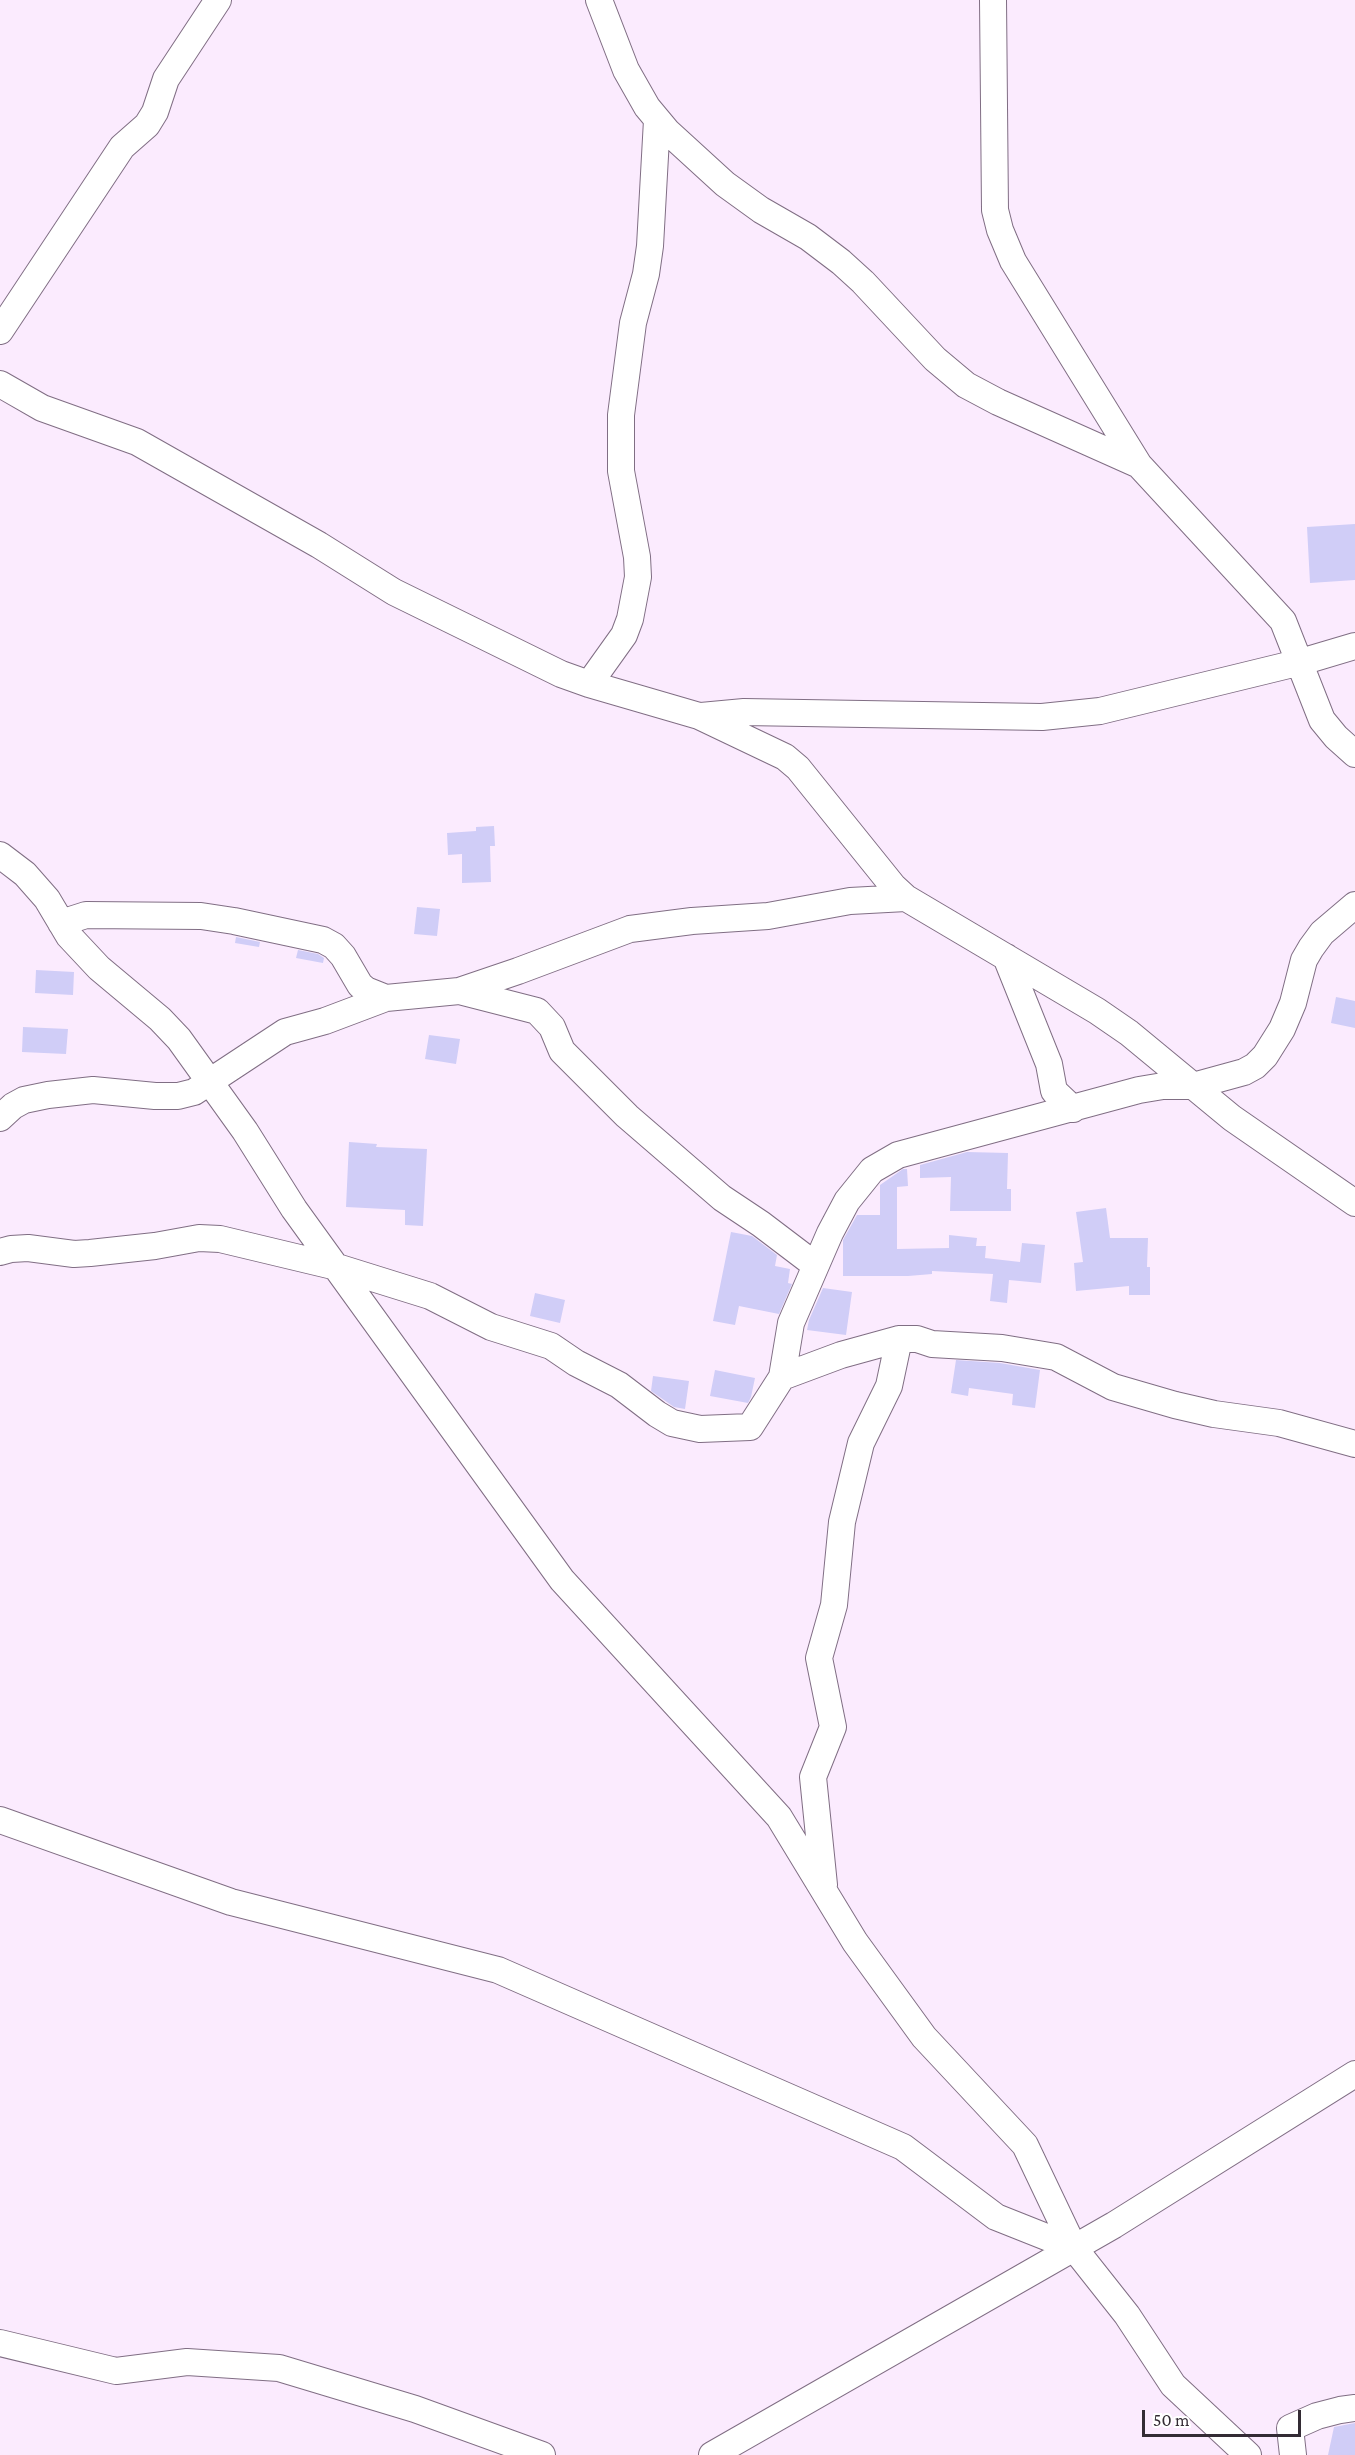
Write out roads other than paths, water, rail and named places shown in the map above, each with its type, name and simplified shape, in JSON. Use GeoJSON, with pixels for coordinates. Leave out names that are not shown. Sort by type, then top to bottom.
{"type":"FeatureCollection","features":[{"type":"Feature","properties":{"kind":"street"},"geometry":{"type":"LineString","coordinates":[[0,332],[122,147],[147,125],[155,112],[166,79],[218,0]]}},
{"type":"Feature","properties":{"kind":"street"},"geometry":{"type":"LineString","coordinates":[[599,0],[626,70],[647,107],[667,131],[725,184],[761,210],[808,237],[841,262],[935,358],[966,385],[998,402],[1139,465]]}},
{"type":"Feature","properties":{"kind":"street"},"geometry":{"type":"LineString","coordinates":[[993,0],[995,210],[1000,230],[1013,261],[1139,465],[1283,621],[1322,720],[1355,754]]}},
{"type":"Feature","properties":{"kind":"street"},"geometry":{"type":"LineString","coordinates":[[589,684],[624,635],[630,620],[638,577],[621,471],[621,415],[633,323],[646,274],[650,246],[657,120]]}},
{"type":"Feature","properties":{"kind":"street"},"geometry":{"type":"LineString","coordinates":[[0,384],[42,408],[137,442],[411,601],[561,674],[699,716],[785,757],[798,768],[893,886],[906,898],[1129,1033],[1232,1118],[1355,1203]]}},
{"type":"Feature","properties":{"kind":"street"},"geometry":{"type":"LineString","coordinates":[[699,716],[744,712],[1042,717],[1116,709],[1355,646]]}},
{"type":"Feature","properties":{"kind":"street"},"geometry":{"type":"LineString","coordinates":[[0,855],[25,874],[46,899],[69,936],[99,968],[179,1039],[245,1131],[294,1209],[562,1580],[779,1817],[855,1942],[924,2037],[1025,2145],[1074,2247],[1126,2315],[1173,2385],[1248,2455]]}},
{"type":"Feature","properties":{"kind":"street"},"geometry":{"type":"LineString","coordinates":[[0,1118],[18,1103],[48,1095],[93,1090],[178,1096],[194,1092],[285,1032],[325,1021],[386,998],[459,990],[518,971],[630,929],[692,921],[768,916],[850,901],[906,898]]}},
{"type":"Feature","properties":{"kind":"street"},"geometry":{"type":"LineString","coordinates":[[46,899],[86,915]]}},
{"type":"Feature","properties":{"kind":"street"},"geometry":{"type":"LineString","coordinates":[[0,1252],[28,1248],[74,1254],[155,1246],[199,1238],[220,1239],[337,1268],[430,1296],[491,1327],[551,1346],[576,1363],[619,1386],[657,1414],[688,1428],[740,1429],[750,1427],[782,1377],[791,1323],[815,1265],[848,1201],[872,1170],[898,1155],[1039,1119],[1139,1090],[1163,1086],[1193,1086],[1244,1072],[1255,1066],[1265,1056],[1282,1029],[1293,1003],[1304,960],[1311,948],[1322,933],[1355,905]]}},
{"type":"Feature","properties":{"kind":"street"},"geometry":{"type":"LineString","coordinates":[[61,923],[86,915],[201,916],[323,940],[334,946],[343,956],[360,985],[386,998]]}},
{"type":"Feature","properties":{"kind":"street"},"geometry":{"type":"LineString","coordinates":[[1006,957],[1046,1055],[1054,1091],[1073,1109]]}},
{"type":"Feature","properties":{"kind":"street"},"geometry":{"type":"LineString","coordinates":[[459,990],[537,1011],[552,1027],[562,1051],[627,1116],[722,1198],[815,1265]]}},
{"type":"Feature","properties":{"kind":"street"},"geometry":{"type":"LineString","coordinates":[[1039,1119],[1054,1091]]}},
{"type":"Feature","properties":{"kind":"street"},"geometry":{"type":"LineString","coordinates":[[782,1377],[899,1339],[917,1339],[932,1344],[1002,1348],[1056,1357],[1113,1387],[1175,1405],[1214,1414],[1279,1423],[1355,1444]]}},
{"type":"Feature","properties":{"kind":"street"},"geometry":{"type":"LineString","coordinates":[[825,1892],[813,1778],[833,1727],[819,1658],[834,1605],[842,1522],[861,1443],[890,1386],[899,1339]]}},
{"type":"Feature","properties":{"kind":"street"},"geometry":{"type":"LineString","coordinates":[[0,1820],[231,1902],[498,1970],[903,2146],[996,2217],[1074,2247]]}},
{"type":"Feature","properties":{"kind":"street"},"geometry":{"type":"LineString","coordinates":[[712,2455],[1074,2247],[1355,2074]]}},
{"type":"Feature","properties":{"kind":"street"},"geometry":{"type":"LineString","coordinates":[[0,2343],[116,2371],[187,2362],[279,2368],[415,2409],[542,2455]]}},
{"type":"Feature","properties":{"kind":"street"},"geometry":{"type":"LineString","coordinates":[[1293,2455],[1290,2428],[1328,2413],[1355,2408]]}}]}
